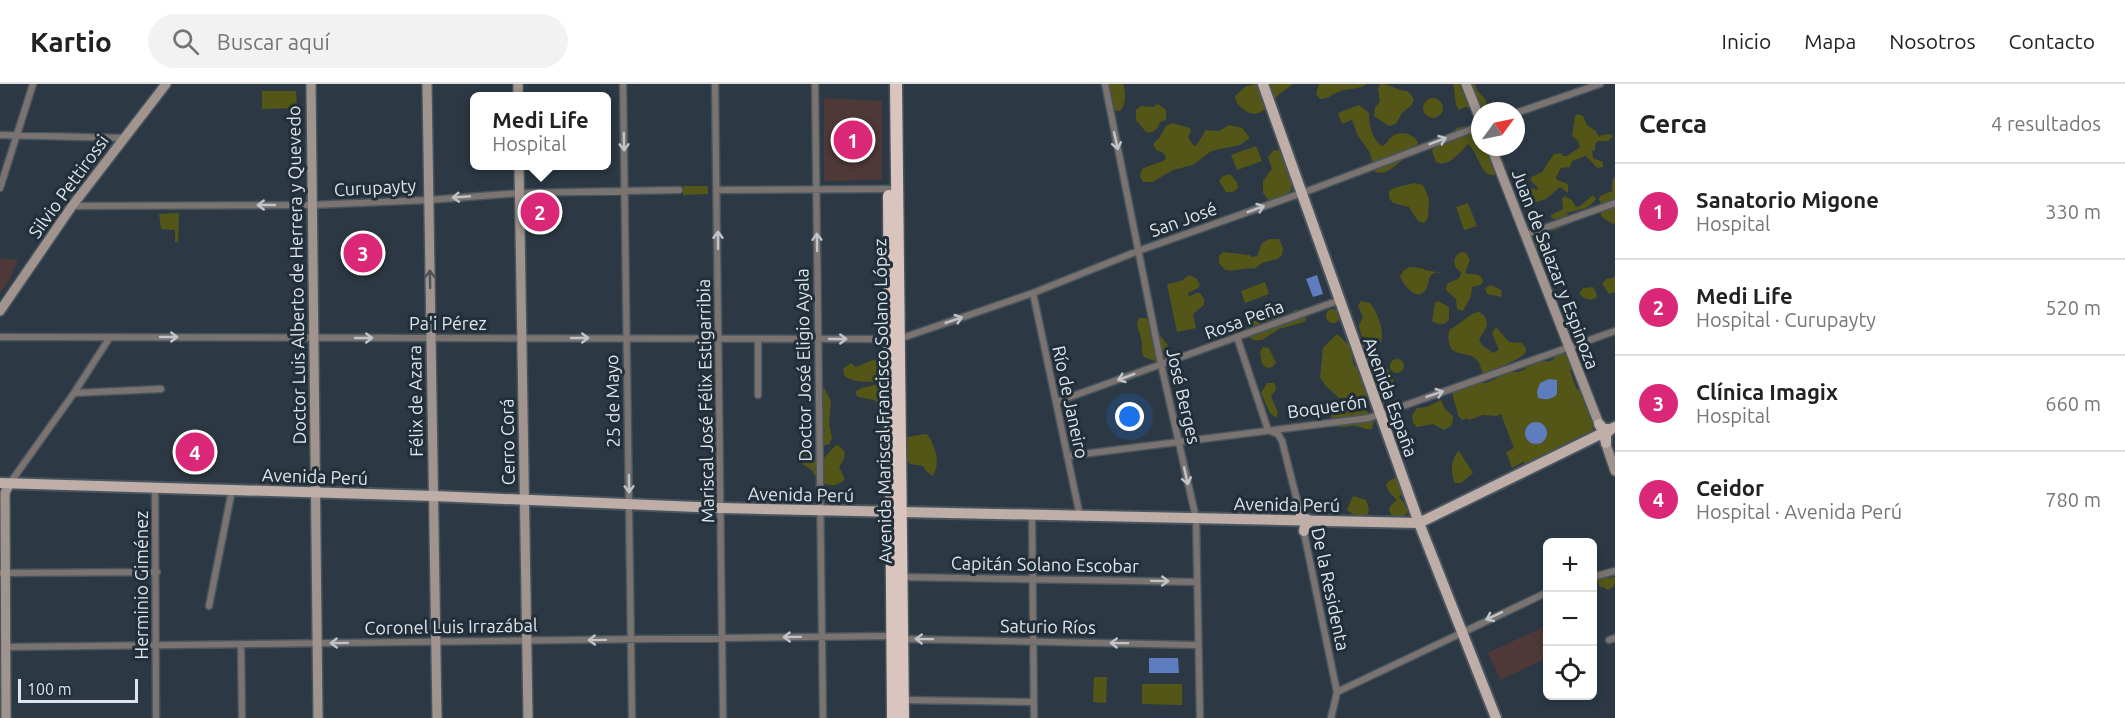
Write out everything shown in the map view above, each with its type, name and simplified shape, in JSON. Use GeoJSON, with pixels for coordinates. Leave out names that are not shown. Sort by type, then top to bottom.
{"type":"FeatureCollection","features":[{"type":"Feature","properties":{"kind":"highway","name":"Avenida Mariscal Francisco Solano López"},"geometry":{"type":"LineString","coordinates":[[888,84],[889,189],[895,339],[891,426],[896,512]]}},
{"type":"Feature","properties":{"kind":"highway","name":"Avenida Mariscal Francisco Solano López"},"geometry":{"type":"LineString","coordinates":[[895,84],[896,512]]}},
{"type":"Feature","properties":{"kind":"highway"},"geometry":{"type":"LineString","coordinates":[[896,512],[897,577]]}},
{"type":"Feature","properties":{"kind":"highway","name":"Avenida Mariscal Francisco Solano López"},"geometry":{"type":"LineString","coordinates":[[897,577],[897,604],[902,621],[897,638],[903,700],[901,718]]}},
{"type":"Feature","properties":{"kind":"highway","name":"Avenida Mariscal Francisco Solano López"},"geometry":{"type":"LineString","coordinates":[[893,718],[897,577]]}},
{"type":"Feature","properties":{"kind":"highway"},"geometry":{"type":"LineString","coordinates":[[897,638],[901,718]]}},
{"type":"Feature","properties":{"kind":"main road","name":"Avenida España"},"geometry":{"type":"LineString","coordinates":[[1263,84],[1414,511],[1496,718]]}},
{"type":"Feature","properties":{"kind":"main road","name":"Avenida Perú"},"geometry":{"type":"LineString","coordinates":[[5,483],[820,511],[1420,525],[1605,432]]}},
{"type":"Feature","properties":{"kind":"street"},"geometry":{"type":"LineString","coordinates":[[0,188],[33,84]]}},
{"type":"Feature","properties":{"kind":"street","name":"Silvio Pettirossi"},"geometry":{"type":"LineString","coordinates":[[0,311],[72,206],[166,84]]}},
{"type":"Feature","properties":{"kind":"street","name":"Doctor Luis Alberto de Herrera y Quevedo"},"geometry":{"type":"LineString","coordinates":[[310,84],[318,718]]}},
{"type":"Feature","properties":{"kind":"street","name":"Félix de Azara"},"geometry":{"type":"LineString","coordinates":[[427,84],[437,718]]}},
{"type":"Feature","properties":{"kind":"street","name":"25 de Mayo"},"geometry":{"type":"LineString","coordinates":[[623,84],[632,718]]}},
{"type":"Feature","properties":{"kind":"street","name":"Mariscal José Félix Estigarribia"},"geometry":{"type":"LineString","coordinates":[[715,84],[723,718]]}},
{"type":"Feature","properties":{"kind":"street","name":"Doctor José Eligio Ayala"},"geometry":{"type":"LineString","coordinates":[[815,84],[823,718]]}},
{"type":"Feature","properties":{"kind":"street","name":"José Berges"},"geometry":{"type":"LineString","coordinates":[[1105,84],[1161,364],[1196,518],[1200,718]]}},
{"type":"Feature","properties":{"kind":"street"},"geometry":{"type":"LineString","coordinates":[[1466,84],[1473,102]]}},
{"type":"Feature","properties":{"kind":"street"},"geometry":{"type":"LineString","coordinates":[[1525,110],[1600,84]]}},
{"type":"Feature","properties":{"kind":"street","name":"San José"},"geometry":{"type":"LineString","coordinates":[[895,339],[1033,293],[1138,251],[1471,129]]}},
{"type":"Feature","properties":{"kind":"street"},"geometry":{"type":"LineString","coordinates":[[0,135],[124,138]]}},
{"type":"Feature","properties":{"kind":"street","name":"Juan de Salazar y Espinoza"},"geometry":{"type":"LineString","coordinates":[[1494,156],[1569,347],[1605,432],[1615,471]]}},
{"type":"Feature","properties":{"kind":"street","name":"Cerro Corá"},"geometry":{"type":"LineString","coordinates":[[519,170],[528,718]]}},
{"type":"Feature","properties":{"kind":"street"},"geometry":{"type":"LineString","coordinates":[[717,190],[889,189]]}},
{"type":"Feature","properties":{"kind":"street","name":"Curupayty"},"geometry":{"type":"LineString","coordinates":[[72,206],[312,205],[520,193],[679,190]]}},
{"type":"Feature","properties":{"kind":"street"},"geometry":{"type":"LineString","coordinates":[[1525,235],[1615,203]]}},
{"type":"Feature","properties":{"kind":"street","name":"Río de Janeiro"},"geometry":{"type":"LineString","coordinates":[[1033,293],[1080,516]]}},
{"type":"Feature","properties":{"kind":"street","name":"Rosa Peña"},"geometry":{"type":"LineString","coordinates":[[1056,402],[1340,300]]}},
{"type":"Feature","properties":{"kind":"street","name":"Boquerón"},"geometry":{"type":"LineString","coordinates":[[1067,456],[1381,415],[1615,331]]}},
{"type":"Feature","properties":{"kind":"street","name":"Pa'i Pérez"},"geometry":{"type":"LineString","coordinates":[[0,337],[895,339]]}},
{"type":"Feature","properties":{"kind":"street"},"geometry":{"type":"LineString","coordinates":[[6,718],[2,573],[5,483],[74,393],[110,337]]}},
{"type":"Feature","properties":{"kind":"street"},"geometry":{"type":"LineString","coordinates":[[1237,337],[1268,430],[1281,437]]}},
{"type":"Feature","properties":{"kind":"street"},"geometry":{"type":"LineString","coordinates":[[758,339],[758,395]]}},
{"type":"Feature","properties":{"kind":"street"},"geometry":{"type":"LineString","coordinates":[[74,393],[161,389]]}},
{"type":"Feature","properties":{"kind":"street"},"geometry":{"type":"LineString","coordinates":[[1281,437],[1282,430],[1288,427]]}},
{"type":"Feature","properties":{"kind":"street","name":"De la Residenta"},"geometry":{"type":"LineString","coordinates":[[1281,437],[1304,521],[1337,692],[1330,718]]}},
{"type":"Feature","properties":{"kind":"street","name":"Herminio Giménez"},"geometry":{"type":"LineString","coordinates":[[156,488],[156,718]]}},
{"type":"Feature","properties":{"kind":"street"},"geometry":{"type":"LineString","coordinates":[[209,606],[231,490]]}},
{"type":"Feature","properties":{"kind":"street"},"geometry":{"type":"LineString","coordinates":[[1032,515],[1034,718]]}},
{"type":"Feature","properties":{"kind":"street"},"geometry":{"type":"LineString","coordinates":[[1597,577],[1615,571]]}},
{"type":"Feature","properties":{"kind":"street"},"geometry":{"type":"LineString","coordinates":[[2,573],[157,572]]}},
{"type":"Feature","properties":{"kind":"street","name":"Capitán Solano Escobar"},"geometry":{"type":"LineString","coordinates":[[897,577],[1197,582]]}},
{"type":"Feature","properties":{"kind":"street"},"geometry":{"type":"LineString","coordinates":[[1337,692],[1461,630],[1546,592]]}},
{"type":"Feature","properties":{"kind":"street","name":"Coronel Luis Irrazábal"},"geometry":{"type":"LineString","coordinates":[[5,646],[897,638]]}},
{"type":"Feature","properties":{"kind":"street","name":"Saturio Ríos"},"geometry":{"type":"LineString","coordinates":[[897,638],[1198,645]]}},
{"type":"Feature","properties":{"kind":"street"},"geometry":{"type":"LineString","coordinates":[[241,644],[242,718]]}},
{"type":"Feature","properties":{"kind":"street"},"geometry":{"type":"LineString","coordinates":[[903,700],[1034,702]]}},
{"type":"Feature","properties":{"kind":"shaded area"},"geometry":{"type":"Polygon","coordinates":[[[1107,84],[1123,84],[1125,98],[1120,111],[1110,110],[1105,104],[1107,84]]]}},
{"type":"Feature","properties":{"kind":"shaded area"},"geometry":{"type":"Polygon","coordinates":[[[1255,84],[1267,87],[1270,84],[1293,84],[1267,107],[1255,114],[1241,108],[1235,96],[1245,87],[1255,84]]]}},
{"type":"Feature","properties":{"kind":"shaded area"},"geometry":{"type":"Polygon","coordinates":[[[1319,84],[1367,84],[1320,99],[1316,94],[1319,84]]]}},
{"type":"Feature","properties":{"kind":"shaded area"},"geometry":{"type":"Polygon","coordinates":[[[1380,84],[1408,91],[1414,99],[1412,105],[1402,113],[1396,124],[1389,126],[1374,116],[1375,107],[1380,102],[1378,89],[1380,84]]]}},
{"type":"Feature","properties":{"kind":"shaded area"},"geometry":{"type":"Polygon","coordinates":[[[1453,84],[1475,84],[1486,100],[1486,102],[1471,102],[1471,108],[1465,107],[1459,110],[1453,84]]]}},
{"type":"Feature","properties":{"kind":"shaded area"},"geometry":{"type":"Polygon","coordinates":[[[262,91],[296,91],[297,108],[262,109],[262,91]]]}},
{"type":"Feature","properties":{"kind":"shaded area"},"geometry":{"type":"Polygon","coordinates":[[[824,98],[882,101],[882,180],[824,181],[824,98]]]}},
{"type":"Feature","properties":{"kind":"shaded area"},"geometry":{"type":"Polygon","coordinates":[[[1429,98],[1437,98],[1443,104],[1443,112],[1437,118],[1429,118],[1423,112],[1423,104],[1429,98]]]}},
{"type":"Feature","properties":{"kind":"shaded area"},"geometry":{"type":"Polygon","coordinates":[[[1158,104],[1166,110],[1166,120],[1160,122],[1153,131],[1146,132],[1136,120],[1136,110],[1141,106],[1153,107],[1158,104]]]}},
{"type":"Feature","properties":{"kind":"shaded area"},"geometry":{"type":"Polygon","coordinates":[[[1359,105],[1369,113],[1369,122],[1379,144],[1382,146],[1394,135],[1404,133],[1416,139],[1417,149],[1392,169],[1381,173],[1375,172],[1370,153],[1358,136],[1352,120],[1342,124],[1338,113],[1359,105]]]}},
{"type":"Feature","properties":{"kind":"shaded area"},"geometry":{"type":"Polygon","coordinates":[[[1578,114],[1583,116],[1587,125],[1596,131],[1599,137],[1610,134],[1613,136],[1608,141],[1598,141],[1595,144],[1595,150],[1592,151],[1593,158],[1603,162],[1603,167],[1597,168],[1586,156],[1572,161],[1570,167],[1561,168],[1556,177],[1557,180],[1568,185],[1568,193],[1560,187],[1546,199],[1524,206],[1519,198],[1520,195],[1528,193],[1532,188],[1539,189],[1531,181],[1531,177],[1542,172],[1554,154],[1560,153],[1567,156],[1580,147],[1578,141],[1572,136],[1575,116],[1578,114]]]}},
{"type":"Feature","properties":{"kind":"shaded area"},"geometry":{"type":"Polygon","coordinates":[[[1172,123],[1190,128],[1191,132],[1188,137],[1196,146],[1206,130],[1219,131],[1229,125],[1242,128],[1250,138],[1240,145],[1211,151],[1193,165],[1173,170],[1152,182],[1143,182],[1140,176],[1142,169],[1166,158],[1165,154],[1156,150],[1153,144],[1166,126],[1172,123]]]}},
{"type":"Feature","properties":{"kind":"shaded area"},"geometry":{"type":"Polygon","coordinates":[[[1471,125],[1471,148],[1468,144],[1449,161],[1436,162],[1432,151],[1435,145],[1457,128],[1471,125]]]}},
{"type":"Feature","properties":{"kind":"shaded area"},"geometry":{"type":"Polygon","coordinates":[[[1256,146],[1262,161],[1237,170],[1231,155],[1256,146]]]}},
{"type":"Feature","properties":{"kind":"shaded area"},"geometry":{"type":"Polygon","coordinates":[[[1274,150],[1284,151],[1292,182],[1291,191],[1271,203],[1263,193],[1263,181],[1272,169],[1268,157],[1274,150]]]}},
{"type":"Feature","properties":{"kind":"shaded area"},"geometry":{"type":"Polygon","coordinates":[[[1476,156],[1501,156],[1505,164],[1504,171],[1496,175],[1490,175],[1476,156]]]}},
{"type":"Feature","properties":{"kind":"shaded area"},"geometry":{"type":"Polygon","coordinates":[[[1230,174],[1237,182],[1238,188],[1233,192],[1226,192],[1219,181],[1223,176],[1230,174]]]}},
{"type":"Feature","properties":{"kind":"shaded area"},"geometry":{"type":"Polygon","coordinates":[[[1615,177],[1615,223],[1612,224],[1601,216],[1602,205],[1599,200],[1600,196],[1612,191],[1612,181],[1615,177]]]}},
{"type":"Feature","properties":{"kind":"shaded area"},"geometry":{"type":"Polygon","coordinates":[[[1414,183],[1423,185],[1429,199],[1428,218],[1424,223],[1418,221],[1409,207],[1393,203],[1389,198],[1389,191],[1394,188],[1414,183]]]}},
{"type":"Feature","properties":{"kind":"shaded area"},"geometry":{"type":"Polygon","coordinates":[[[683,186],[708,186],[708,194],[683,195],[683,186]]]}},
{"type":"Feature","properties":{"kind":"shaded area"},"geometry":{"type":"Polygon","coordinates":[[[1593,195],[1596,199],[1589,206],[1567,213],[1568,219],[1575,219],[1574,222],[1553,231],[1551,228],[1560,220],[1551,218],[1551,215],[1563,209],[1564,196],[1572,200],[1576,207],[1593,195]]]}},
{"type":"Feature","properties":{"kind":"shaded area"},"geometry":{"type":"Polygon","coordinates":[[[1468,203],[1477,226],[1464,230],[1456,207],[1468,203]]]}},
{"type":"Feature","properties":{"kind":"shaded area"},"geometry":{"type":"Polygon","coordinates":[[[179,213],[178,242],[175,242],[175,230],[161,229],[159,214],[179,213]]]}},
{"type":"Feature","properties":{"kind":"shaded area"},"geometry":{"type":"Polygon","coordinates":[[[1544,230],[1544,236],[1539,240],[1546,241],[1545,246],[1535,249],[1530,238],[1544,230]]]}},
{"type":"Feature","properties":{"kind":"shaded area"},"geometry":{"type":"Polygon","coordinates":[[[1270,239],[1279,239],[1283,248],[1282,255],[1277,259],[1262,263],[1254,269],[1225,270],[1219,263],[1219,256],[1223,252],[1257,256],[1262,243],[1270,239]]]}},
{"type":"Feature","properties":{"kind":"shaded area"},"geometry":{"type":"Polygon","coordinates":[[[1461,252],[1466,253],[1470,260],[1465,273],[1478,275],[1483,281],[1481,285],[1472,287],[1471,296],[1463,311],[1457,309],[1456,299],[1446,290],[1447,284],[1461,275],[1454,262],[1461,252]]]}},
{"type":"Feature","properties":{"kind":"shaded area"},"geometry":{"type":"Polygon","coordinates":[[[0,258],[18,260],[0,293],[0,258]]]}},
{"type":"Feature","properties":{"kind":"shaded area"},"geometry":{"type":"Polygon","coordinates":[[[1410,267],[1439,272],[1442,274],[1436,272],[1431,275],[1422,293],[1415,294],[1407,288],[1400,276],[1410,267]]]}},
{"type":"Feature","properties":{"kind":"shaded area"},"geometry":{"type":"Polygon","coordinates":[[[1189,275],[1196,278],[1200,285],[1188,293],[1189,297],[1200,293],[1204,299],[1204,305],[1193,314],[1196,328],[1177,332],[1167,284],[1181,281],[1189,275]]]}},
{"type":"Feature","properties":{"kind":"shaded area"},"geometry":{"type":"Polygon","coordinates":[[[1615,277],[1615,292],[1609,294],[1602,284],[1606,279],[1615,277]]]}},
{"type":"Feature","properties":{"kind":"shaded area"},"geometry":{"type":"Polygon","coordinates":[[[1265,282],[1269,294],[1245,303],[1241,291],[1265,282]]]}},
{"type":"Feature","properties":{"kind":"shaded area"},"geometry":{"type":"Polygon","coordinates":[[[1491,285],[1501,290],[1502,297],[1487,294],[1485,288],[1491,285]]]}},
{"type":"Feature","properties":{"kind":"shaded area"},"geometry":{"type":"Polygon","coordinates":[[[1593,287],[1596,298],[1590,300],[1579,294],[1583,288],[1593,287]]]}},
{"type":"Feature","properties":{"kind":"shaded area"},"geometry":{"type":"Polygon","coordinates":[[[1361,301],[1370,303],[1375,311],[1381,327],[1381,342],[1372,343],[1361,335],[1359,325],[1363,317],[1358,306],[1361,301]]]}},
{"type":"Feature","properties":{"kind":"shaded area"},"geometry":{"type":"Polygon","coordinates":[[[1438,301],[1449,307],[1449,320],[1444,324],[1432,321],[1435,303],[1438,301]]]}},
{"type":"Feature","properties":{"kind":"shaded area"},"geometry":{"type":"Polygon","coordinates":[[[1297,309],[1305,313],[1304,322],[1279,329],[1262,340],[1253,340],[1245,334],[1247,327],[1257,320],[1282,316],[1297,309]]]}},
{"type":"Feature","properties":{"kind":"shaded area"},"geometry":{"type":"Polygon","coordinates":[[[1333,309],[1338,311],[1340,316],[1338,321],[1333,323],[1328,321],[1326,316],[1328,311],[1333,309]]]}},
{"type":"Feature","properties":{"kind":"shaded area"},"geometry":{"type":"Polygon","coordinates":[[[1480,312],[1487,322],[1479,339],[1482,345],[1493,353],[1499,350],[1492,333],[1496,327],[1509,342],[1522,343],[1526,348],[1525,354],[1486,377],[1477,360],[1469,355],[1453,351],[1448,339],[1450,329],[1480,312]]]}},
{"type":"Feature","properties":{"kind":"shaded area"},"geometry":{"type":"Polygon","coordinates":[[[1139,318],[1146,318],[1167,344],[1169,354],[1164,362],[1160,363],[1144,357],[1137,326],[1139,318]]]}},
{"type":"Feature","properties":{"kind":"shaded area"},"geometry":{"type":"Polygon","coordinates":[[[1337,334],[1350,346],[1354,366],[1360,366],[1368,389],[1365,398],[1339,398],[1320,377],[1323,348],[1337,334]]]}},
{"type":"Feature","properties":{"kind":"shaded area"},"geometry":{"type":"Polygon","coordinates":[[[1263,347],[1269,348],[1276,363],[1272,367],[1267,368],[1262,364],[1260,352],[1263,347]]]}},
{"type":"Feature","properties":{"kind":"shaded area"},"geometry":{"type":"Polygon","coordinates":[[[1559,350],[1571,351],[1574,368],[1570,371],[1577,390],[1581,388],[1592,418],[1593,430],[1584,440],[1526,466],[1523,462],[1512,468],[1506,452],[1514,448],[1501,414],[1462,420],[1458,415],[1453,391],[1472,381],[1486,383],[1505,372],[1526,369],[1525,360],[1533,355],[1547,362],[1553,360],[1559,350]]]}},
{"type":"Feature","properties":{"kind":"shaded area"},"geometry":{"type":"Polygon","coordinates":[[[1394,359],[1400,359],[1404,366],[1400,373],[1394,373],[1390,369],[1390,363],[1394,359]]]}},
{"type":"Feature","properties":{"kind":"shaded area"},"geometry":{"type":"Polygon","coordinates":[[[873,360],[879,361],[882,366],[881,380],[861,382],[851,380],[844,375],[843,369],[851,363],[856,367],[873,360]]]}},
{"type":"Feature","properties":{"kind":"shaded area"},"geometry":{"type":"Polygon","coordinates":[[[1380,367],[1388,369],[1394,382],[1389,386],[1377,385],[1371,378],[1370,375],[1380,367]]]}},
{"type":"Feature","properties":{"kind":"shaded area"},"geometry":{"type":"Polygon","coordinates":[[[1267,383],[1274,383],[1276,387],[1271,397],[1278,412],[1276,418],[1270,413],[1261,393],[1267,383]]]}},
{"type":"Feature","properties":{"kind":"shaded area"},"geometry":{"type":"Polygon","coordinates":[[[885,385],[885,421],[877,412],[874,400],[856,395],[856,391],[862,388],[885,385]]]}},
{"type":"Feature","properties":{"kind":"shaded area"},"geometry":{"type":"Polygon","coordinates":[[[824,388],[831,401],[829,424],[832,438],[829,444],[823,446],[820,441],[825,430],[822,429],[820,389],[824,388]]]}},
{"type":"Feature","properties":{"kind":"shaded area"},"geometry":{"type":"Polygon","coordinates":[[[1441,400],[1445,409],[1453,416],[1452,425],[1444,430],[1433,424],[1417,427],[1413,423],[1412,416],[1417,408],[1427,407],[1441,400]]]}},
{"type":"Feature","properties":{"kind":"shaded area"},"geometry":{"type":"Polygon","coordinates":[[[1361,402],[1374,421],[1372,429],[1334,426],[1331,417],[1333,411],[1361,402]]]}},
{"type":"Feature","properties":{"kind":"shaded area"},"geometry":{"type":"Polygon","coordinates":[[[928,435],[936,455],[937,465],[933,476],[923,466],[910,464],[905,459],[903,441],[908,437],[928,435]]]}},
{"type":"Feature","properties":{"kind":"shaded area"},"geometry":{"type":"Polygon","coordinates":[[[836,445],[845,452],[839,467],[845,479],[836,485],[826,484],[819,480],[796,456],[799,451],[806,450],[817,458],[823,459],[836,445]]]}},
{"type":"Feature","properties":{"kind":"shaded area"},"geometry":{"type":"Polygon","coordinates":[[[1459,451],[1473,473],[1461,483],[1455,483],[1452,466],[1454,457],[1459,451]]]}},
{"type":"Feature","properties":{"kind":"shaded area"},"geometry":{"type":"Polygon","coordinates":[[[1395,478],[1405,491],[1399,497],[1408,508],[1408,513],[1400,518],[1392,516],[1389,510],[1397,500],[1386,485],[1395,478]]]}},
{"type":"Feature","properties":{"kind":"shaded area"},"geometry":{"type":"Polygon","coordinates":[[[1353,496],[1366,500],[1369,509],[1367,517],[1360,519],[1347,510],[1353,496]]]}},
{"type":"Feature","properties":{"kind":"shaded area"},"geometry":{"type":"Polygon","coordinates":[[[1603,574],[1609,578],[1615,577],[1614,586],[1606,590],[1600,587],[1597,579],[1603,574]]]}},
{"type":"Feature","properties":{"kind":"shaded area"},"geometry":{"type":"Polygon","coordinates":[[[1543,627],[1543,660],[1500,680],[1488,653],[1543,627]]]}},
{"type":"Feature","properties":{"kind":"shaded area"},"geometry":{"type":"Polygon","coordinates":[[[1094,677],[1107,677],[1106,703],[1093,702],[1094,677]]]}},
{"type":"Feature","properties":{"kind":"shaded area"},"geometry":{"type":"Polygon","coordinates":[[[1142,684],[1182,684],[1182,705],[1142,704],[1142,684]]]}},
{"type":"Feature","properties":{"kind":"water"},"geometry":{"type":"Polygon","coordinates":[[[1317,275],[1323,294],[1313,297],[1306,279],[1317,275]]]}},
{"type":"Feature","properties":{"kind":"water"},"geometry":{"type":"Polygon","coordinates":[[[1549,379],[1557,380],[1557,394],[1548,399],[1538,398],[1540,383],[1549,379]]]}},
{"type":"Feature","properties":{"kind":"water"},"geometry":{"type":"Polygon","coordinates":[[[1536,422],[1544,425],[1547,433],[1544,441],[1536,444],[1528,441],[1525,433],[1528,425],[1536,422]]]}},
{"type":"Feature","properties":{"kind":"water"},"geometry":{"type":"Polygon","coordinates":[[[1149,658],[1178,658],[1179,673],[1149,673],[1149,658]]]}},
{"type":"Feature","properties":{"kind":"place","name":"Sanatorio Migone"},"geometry":{"type":"Point","coordinates":[853,140]}},
{"type":"Feature","properties":{"kind":"place","name":"Medi Life"},"geometry":{"type":"Point","coordinates":[540,212]}},
{"type":"Feature","properties":{"kind":"place","name":"Clínica Imagix"},"geometry":{"type":"Point","coordinates":[363,253]}},
{"type":"Feature","properties":{"kind":"place","name":"Ceidor"},"geometry":{"type":"Point","coordinates":[195,452]}}]}
